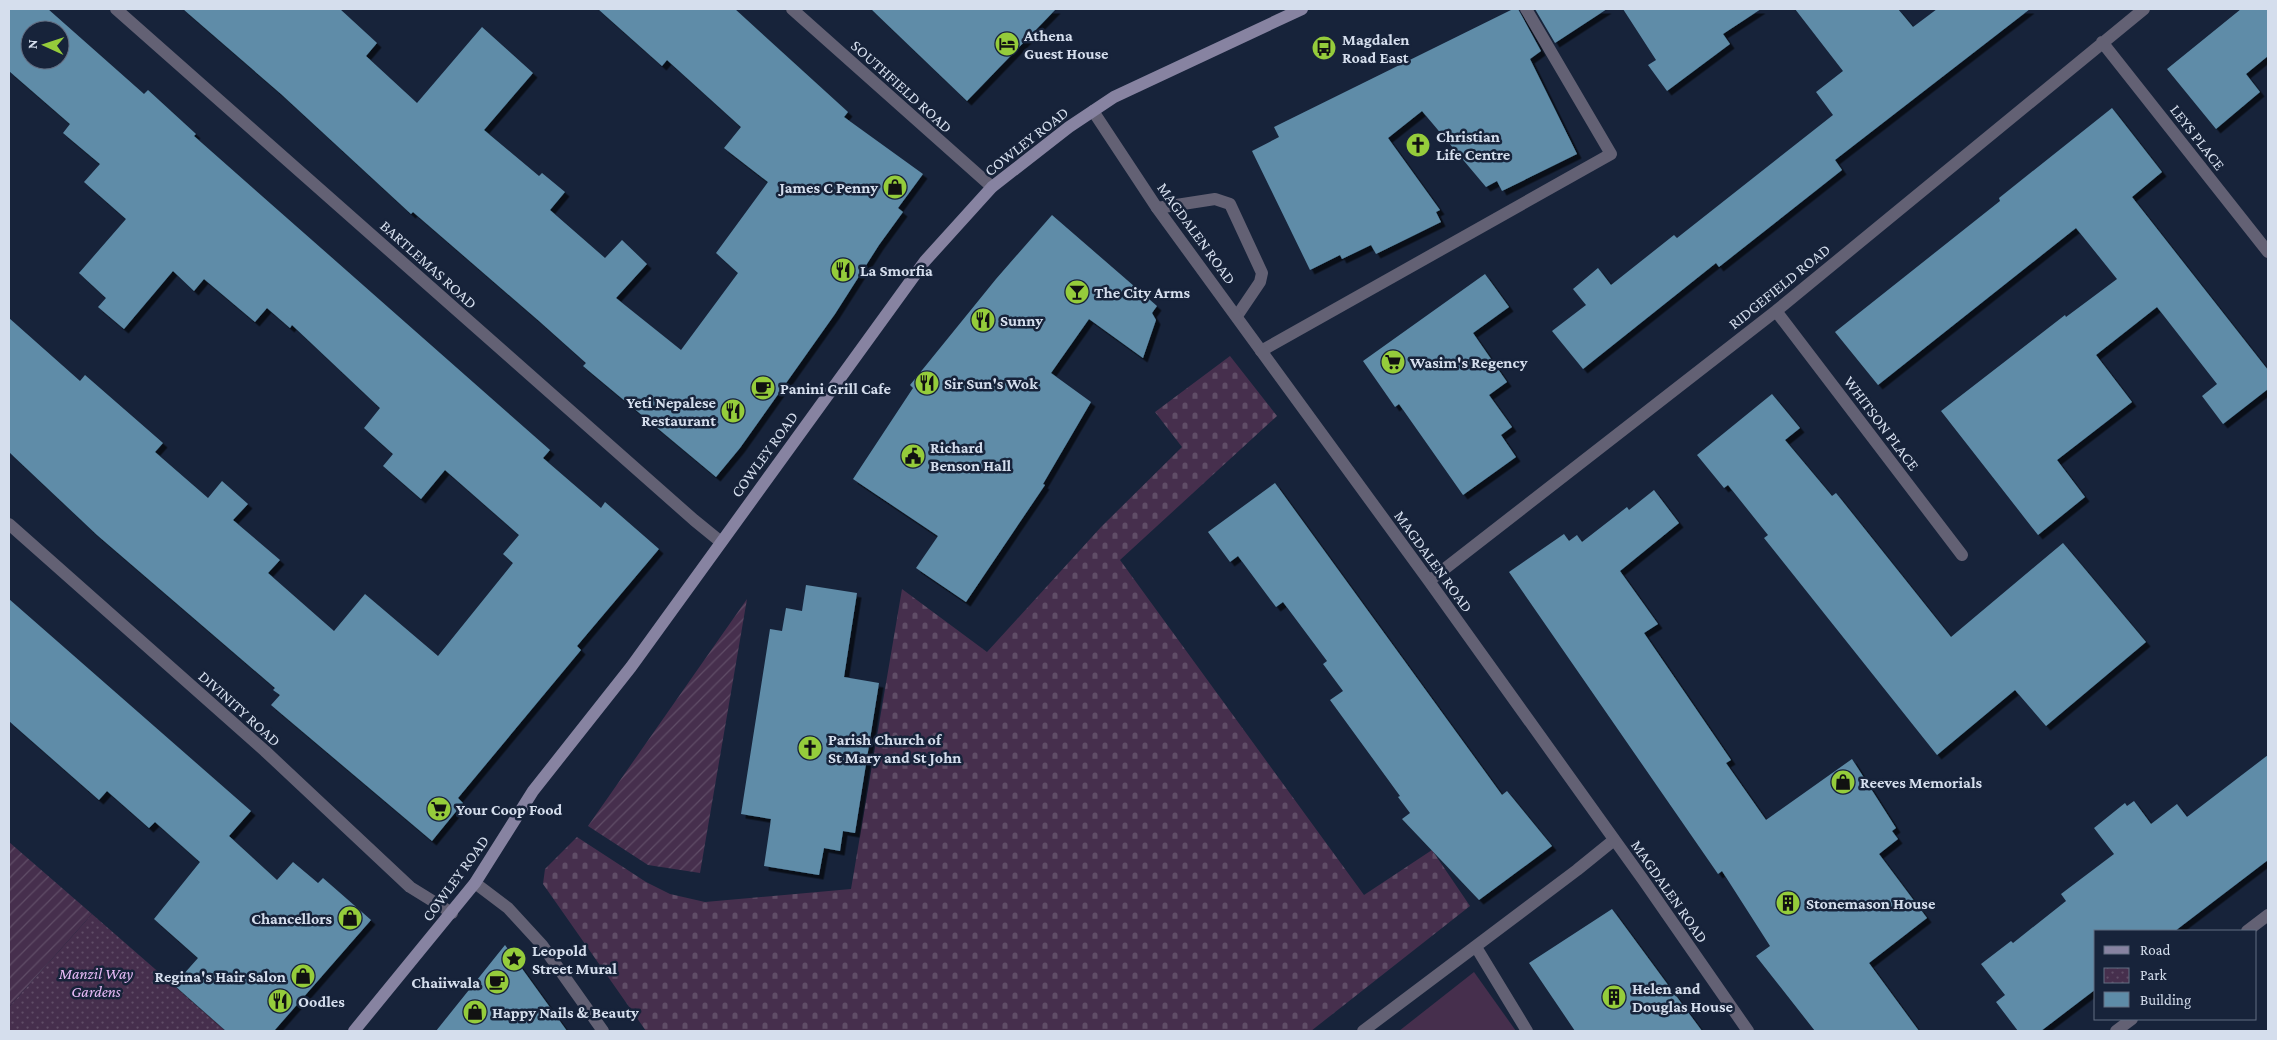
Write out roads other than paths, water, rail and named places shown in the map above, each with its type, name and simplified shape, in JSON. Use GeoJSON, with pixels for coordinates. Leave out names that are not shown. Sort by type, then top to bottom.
{"type":"FeatureCollection","features":[{"type":"Feature","properties":{"kind":"main road","name":"COWLEY ROAD"},"geometry":{"type":"LineString","coordinates":[[354,1031],[475,883],[533,791],[631,667],[925,261],[992,188],[1053,138],[1114,97],[1302,9]]}},
{"type":"Feature","properties":{"kind":"street","name":"BARTLEMAS ROAD"},"geometry":{"type":"LineString","coordinates":[[116,9],[721,542]]}},
{"type":"Feature","properties":{"kind":"street","name":"SOUTHFIELD ROAD"},"geometry":{"type":"LineString","coordinates":[[792,9],[992,188]]}},
{"type":"Feature","properties":{"kind":"street"},"geometry":{"type":"LineString","coordinates":[[1261,350],[1611,154],[1526,9]]}},
{"type":"Feature","properties":{"kind":"street","name":"RIDGEFIELD ROAD"},"geometry":{"type":"LineString","coordinates":[[1429,582],[1776,310],[2144,9]]}},
{"type":"Feature","properties":{"kind":"street","name":"LEYS PLACE"},"geometry":{"type":"LineString","coordinates":[[2102,42],[2268,252]]}},
{"type":"Feature","properties":{"kind":"street","name":"MAGDALEN ROAD"},"geometry":{"type":"LineString","coordinates":[[1093,111],[1157,208],[1429,582],[1748,1031]]}},
{"type":"Feature","properties":{"kind":"street"},"geometry":{"type":"LineString","coordinates":[[1157,208],[1215,199],[1230,204],[1262,273],[1260,282],[1237,316]]}},
{"type":"Feature","properties":{"kind":"street","name":"WHITSON PLACE"},"geometry":{"type":"LineString","coordinates":[[1776,310],[1962,556]]}},
{"type":"Feature","properties":{"kind":"street","name":"DIVINITY ROAD"},"geometry":{"type":"LineString","coordinates":[[9,524],[265,751],[410,887],[452,913]]}},
{"type":"Feature","properties":{"kind":"street"},"geometry":{"type":"LineString","coordinates":[[1364,1031],[1614,840]]}},
{"type":"Feature","properties":{"kind":"street"},"geometry":{"type":"LineString","coordinates":[[475,883],[508,908],[542,945],[602,1031]]}},
{"type":"Feature","properties":{"kind":"street"},"geometry":{"type":"LineString","coordinates":[[2248,930],[2268,915]]}},
{"type":"Feature","properties":{"kind":"street"},"geometry":{"type":"LineString","coordinates":[[1476,947],[1527,1031]]}},
{"type":"Feature","properties":{"kind":"street"},"geometry":{"type":"LineString","coordinates":[[2116,1031],[2131,1020]]}},
{"type":"Feature","properties":{"kind":"place","name":"Athena Guest House"},"geometry":{"type":"Point","coordinates":[1007,44]}},
{"type":"Feature","properties":{"kind":"place","name":"Magdalen Road East"},"geometry":{"type":"Point","coordinates":[1324,48]}},
{"type":"Feature","properties":{"kind":"place","name":"Christian Life Centre"},"geometry":{"type":"Point","coordinates":[1418,145]}},
{"type":"Feature","properties":{"kind":"place","name":"James C Penny"},"geometry":{"type":"Point","coordinates":[895,187]}},
{"type":"Feature","properties":{"kind":"place","name":"La Smorfia"},"geometry":{"type":"Point","coordinates":[843,270]}},
{"type":"Feature","properties":{"kind":"place","name":"The City Arms"},"geometry":{"type":"Point","coordinates":[1077,292]}},
{"type":"Feature","properties":{"kind":"place","name":"Sunny"},"geometry":{"type":"Point","coordinates":[983,320]}},
{"type":"Feature","properties":{"kind":"place","name":"Wasim's Regency"},"geometry":{"type":"Point","coordinates":[1393,362]}},
{"type":"Feature","properties":{"kind":"place","name":"Sir Sun's Wok"},"geometry":{"type":"Point","coordinates":[927,383]}},
{"type":"Feature","properties":{"kind":"place","name":"Panini Grill Cafe"},"geometry":{"type":"Point","coordinates":[763,388]}},
{"type":"Feature","properties":{"kind":"place","name":"Yeti Nepalese Restaurant"},"geometry":{"type":"Point","coordinates":[733,411]}},
{"type":"Feature","properties":{"kind":"place","name":"Richard Benson Hall"},"geometry":{"type":"Point","coordinates":[913,456]}},
{"type":"Feature","properties":{"kind":"place","name":"Parish Church of St Mary and St John"},"geometry":{"type":"Point","coordinates":[810,748]}},
{"type":"Feature","properties":{"kind":"place","name":"Reeves Memorials"},"geometry":{"type":"Point","coordinates":[1843,782]}},
{"type":"Feature","properties":{"kind":"place","name":"Your Coop Food"},"geometry":{"type":"Point","coordinates":[439,809]}},
{"type":"Feature","properties":{"kind":"place","name":"Stonemason House"},"geometry":{"type":"Point","coordinates":[1788,903]}},
{"type":"Feature","properties":{"kind":"place","name":"Chancellors"},"geometry":{"type":"Point","coordinates":[350,918]}},
{"type":"Feature","properties":{"kind":"place","name":"Leopold Street Mural"},"geometry":{"type":"Point","coordinates":[514,959]}},
{"type":"Feature","properties":{"kind":"place","name":"Regina's Hair Salon"},"geometry":{"type":"Point","coordinates":[303,976]}},
{"type":"Feature","properties":{"kind":"place","name":"Chaiiwala"},"geometry":{"type":"Point","coordinates":[497,982]}},
{"type":"Feature","properties":{"kind":"place","name":"Helen and Douglas House"},"geometry":{"type":"Point","coordinates":[1614,997]}},
{"type":"Feature","properties":{"kind":"place","name":"Oodles"},"geometry":{"type":"Point","coordinates":[280,1001]}},
{"type":"Feature","properties":{"kind":"place","name":"Happy Nails & Beauty"},"geometry":{"type":"Point","coordinates":[475,1012]}},
{"type":"Feature","properties":{"kind":"park label","name":"Manzil Way Gardens"},"geometry":{"type":"Point","coordinates":[96,982]}}]}
